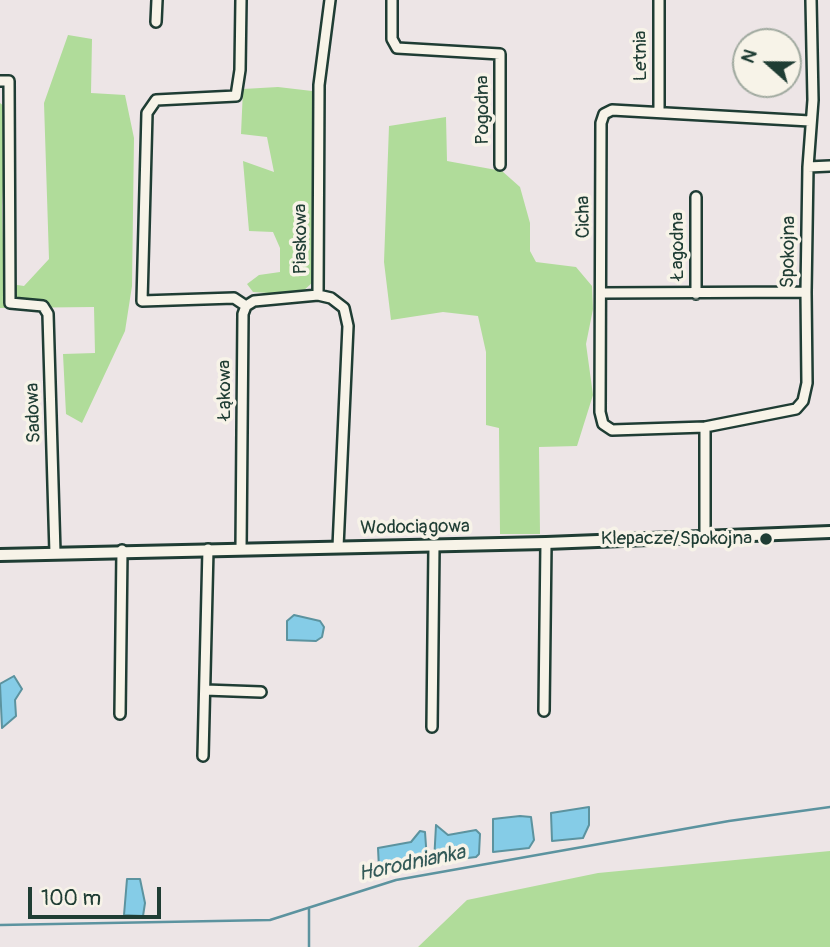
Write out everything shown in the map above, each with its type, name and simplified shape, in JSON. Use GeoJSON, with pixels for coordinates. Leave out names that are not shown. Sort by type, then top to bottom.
{"type":"FeatureCollection","features":[{"type":"Feature","properties":{"kind":"street"},"geometry":{"type":"LineString","coordinates":[[156,22],[157,0]]}},
{"type":"Feature","properties":{"kind":"street"},"geometry":{"type":"LineString","coordinates":[[241,0],[240,70],[236,96],[168,98],[151,104],[147,113],[142,301],[234,298],[246,306],[254,301],[318,295]]}},
{"type":"Feature","properties":{"kind":"street","name":"Piaskowa"},"geometry":{"type":"LineString","coordinates":[[330,0],[319,85],[318,295],[331,298],[344,308],[348,327],[338,547]]}},
{"type":"Feature","properties":{"kind":"street","name":"Pogodna"},"geometry":{"type":"LineString","coordinates":[[392,0],[392,39],[397,48],[500,54],[500,166]]}},
{"type":"Feature","properties":{"kind":"street","name":"Letnia"},"geometry":{"type":"LineString","coordinates":[[659,0],[659,113]]}},
{"type":"Feature","properties":{"kind":"street","name":"Spokojna"},"geometry":{"type":"LineString","coordinates":[[705,427],[796,409],[803,401],[807,383],[808,167],[813,100],[811,0]]}},
{"type":"Feature","properties":{"kind":"street"},"geometry":{"type":"LineString","coordinates":[[5,81],[5,203]]}},
{"type":"Feature","properties":{"kind":"street","name":"Cicha"},"geometry":{"type":"LineString","coordinates":[[705,427],[612,430],[603,424],[600,412],[601,123],[604,114],[612,110],[810,121]]}},
{"type":"Feature","properties":{"kind":"street"},"geometry":{"type":"LineString","coordinates":[[808,167],[830,166]]}},
{"type":"Feature","properties":{"kind":"street","name":"Łagodna"},"geometry":{"type":"LineString","coordinates":[[696,197],[696,295]]}},
{"type":"Feature","properties":{"kind":"street","name":"Sadowa"},"geometry":{"type":"LineString","coordinates":[[5,203],[10,303],[43,306],[48,314],[55,554]]}},
{"type":"Feature","properties":{"kind":"street","name":"Łagodna"},"geometry":{"type":"LineString","coordinates":[[602,293],[696,295],[806,292]]}},
{"type":"Feature","properties":{"kind":"street","name":"Łąkowa"},"geometry":{"type":"LineString","coordinates":[[241,549],[243,314],[246,306]]}},
{"type":"Feature","properties":{"kind":"street"},"geometry":{"type":"LineString","coordinates":[[705,427],[705,536]]}},
{"type":"Feature","properties":{"kind":"street","name":"Wodociągowa"},"geometry":{"type":"LineString","coordinates":[[0,555],[122,550],[546,543],[830,532]]}},
{"type":"Feature","properties":{"kind":"street"},"geometry":{"type":"LineString","coordinates":[[544,711],[546,543]]}},
{"type":"Feature","properties":{"kind":"street"},"geometry":{"type":"LineString","coordinates":[[432,727],[433,545]]}},
{"type":"Feature","properties":{"kind":"street"},"geometry":{"type":"LineString","coordinates":[[203,756],[208,549]]}},
{"type":"Feature","properties":{"kind":"street"},"geometry":{"type":"LineString","coordinates":[[120,714],[122,550]]}},
{"type":"Feature","properties":{"kind":"street"},"geometry":{"type":"LineString","coordinates":[[205,690],[261,692]]}},
{"type":"Feature","properties":{"kind":"green space"},"geometry":{"type":"Polygon","coordinates":[[[68,35],[92,39],[91,93],[125,95],[134,138],[132,286],[125,331],[82,423],[66,414],[63,354],[95,353],[94,307],[0,308],[0,103],[5,107],[6,128],[2,206],[4,283],[24,286],[49,259],[44,103],[68,35]]]}},
{"type":"Feature","properties":{"kind":"green space"},"geometry":{"type":"Polygon","coordinates":[[[278,87],[312,91],[313,282],[302,292],[284,294],[253,292],[247,284],[259,275],[280,272],[280,248],[273,232],[249,231],[243,161],[274,172],[267,137],[241,134],[243,89],[278,87]]]}},
{"type":"Feature","properties":{"kind":"green space"},"geometry":{"type":"Polygon","coordinates":[[[446,117],[447,161],[502,171],[520,187],[530,223],[530,251],[536,262],[576,267],[592,286],[593,309],[586,344],[593,395],[577,446],[539,447],[540,534],[500,534],[499,428],[486,425],[486,352],[478,316],[443,312],[391,320],[384,262],[389,126],[446,117]]]}},
{"type":"Feature","properties":{"kind":"green space"},"geometry":{"type":"Polygon","coordinates":[[[830,851],[830,947],[418,947],[467,900],[598,873],[830,851]]]}},
{"type":"Feature","properties":{"kind":"water"},"geometry":{"type":"Polygon","coordinates":[[[294,615],[320,621],[324,627],[322,637],[316,641],[287,640],[287,621],[294,615]]]}},
{"type":"Feature","properties":{"kind":"water"},"geometry":{"type":"Polygon","coordinates":[[[14,676],[22,689],[15,700],[16,716],[2,728],[0,684],[14,676]]]}},
{"type":"Feature","properties":{"kind":"water"},"geometry":{"type":"Polygon","coordinates":[[[589,807],[589,825],[583,838],[552,841],[551,813],[589,807]]]}},
{"type":"Feature","properties":{"kind":"water"},"geometry":{"type":"Polygon","coordinates":[[[531,817],[534,840],[529,848],[493,852],[493,819],[531,817]]]}},
{"type":"Feature","properties":{"kind":"water"},"geometry":{"type":"Polygon","coordinates":[[[436,825],[448,835],[476,830],[480,834],[479,854],[476,857],[434,862],[436,825]]]}},
{"type":"Feature","properties":{"kind":"water"},"geometry":{"type":"Polygon","coordinates":[[[420,831],[425,832],[427,860],[423,865],[383,874],[379,869],[378,848],[411,842],[420,831]]]}},
{"type":"Feature","properties":{"kind":"water"},"geometry":{"type":"Polygon","coordinates":[[[127,879],[140,879],[145,903],[143,916],[124,915],[127,879]]]}},
{"type":"Feature","properties":{"kind":"waterway","name":"Horodnianka"},"geometry":{"type":"LineString","coordinates":[[0,925],[270,920],[396,880],[729,821],[830,807]]}},
{"type":"Feature","properties":{"kind":"waterway"},"geometry":{"type":"LineString","coordinates":[[309,908],[309,947]]}},
{"type":"Feature","properties":{"kind":"place","name":"Klepacze/Spokojna"},"geometry":{"type":"Point","coordinates":[766,539]}}]}
